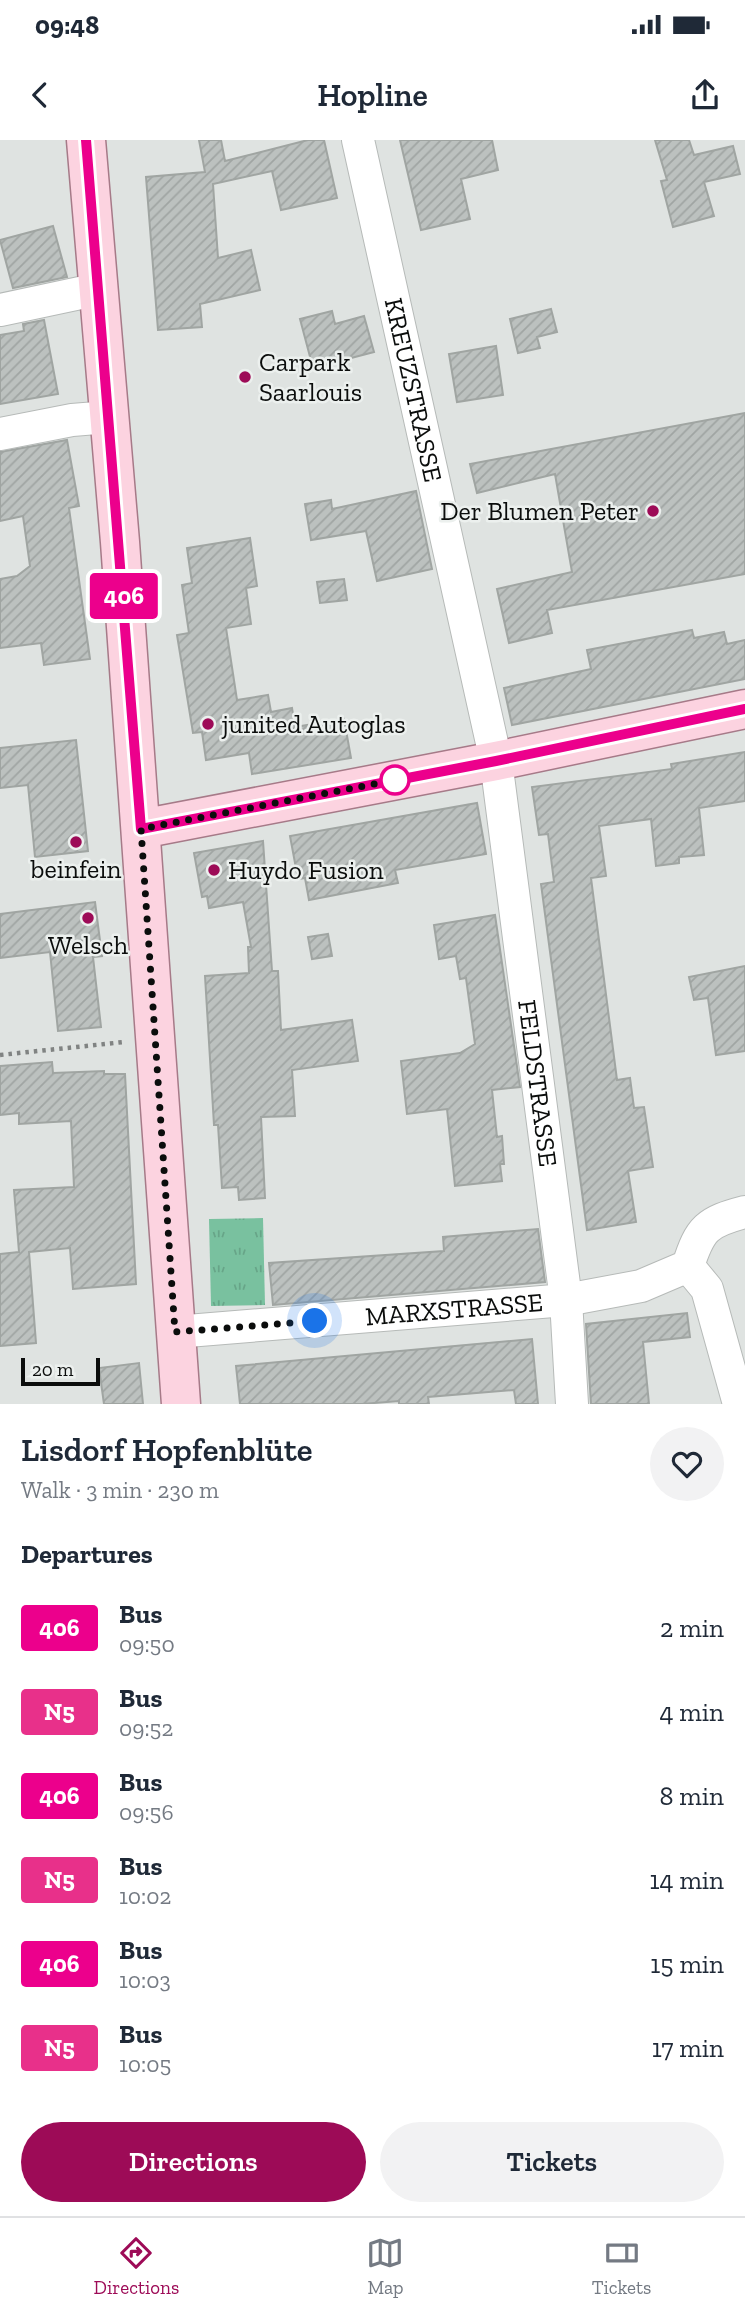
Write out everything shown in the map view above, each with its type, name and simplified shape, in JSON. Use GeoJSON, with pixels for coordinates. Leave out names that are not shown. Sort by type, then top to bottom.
{"type":"FeatureCollection","features":[{"type":"Feature","properties":{"kind":"main road"},"geometry":{"type":"LineString","coordinates":[[86,140],[141,829],[153,1040],[181,1404]]}},
{"type":"Feature","properties":{"kind":"main road"},"geometry":{"type":"LineString","coordinates":[[141,829],[496,761],[745,709]]}},
{"type":"Feature","properties":{"kind":"street","name":"KREUZSTRASSE"},"geometry":{"type":"LineString","coordinates":[[358,140],[496,761]]}},
{"type":"Feature","properties":{"kind":"street"},"geometry":{"type":"LineString","coordinates":[[0,310],[99,289]]}},
{"type":"Feature","properties":{"kind":"street"},"geometry":{"type":"LineString","coordinates":[[0,434],[72,420],[109,417]]}},
{"type":"Feature","properties":{"kind":"street","name":"FELDSTRASSE"},"geometry":{"type":"LineString","coordinates":[[496,761],[566,1300],[572,1404]]}},
{"type":"Feature","properties":{"kind":"street"},"geometry":{"type":"LineString","coordinates":[[739,1404],[707,1289],[688,1266],[697,1237],[715,1220],[745,1212]]}},
{"type":"Feature","properties":{"kind":"street","name":"MARXSTRASSE"},"geometry":{"type":"LineString","coordinates":[[175,1332],[566,1300],[641,1286],[688,1266]]}},
{"type":"Feature","properties":{"kind":"path"},"geometry":{"type":"LineString","coordinates":[[0,1055],[153,1040]]}},
{"type":"Feature","properties":{"kind":"green space"},"geometry":{"type":"Polygon","coordinates":[[[263,1218],[265,1305],[211,1306],[209,1219],[263,1218]]]}},
{"type":"Feature","properties":{"kind":"building"},"geometry":{"type":"Polygon","coordinates":[[[199,140],[221,140],[225,161],[308,140],[324,140],[337,198],[281,210],[272,171],[213,184],[218,258],[251,250],[260,290],[200,304],[202,327],[158,330],[146,177],[205,172],[199,140]]]}},
{"type":"Feature","properties":{"kind":"building"},"geometry":{"type":"Polygon","coordinates":[[[400,140],[492,140],[498,170],[461,179],[470,219],[421,230],[400,140]]]}},
{"type":"Feature","properties":{"kind":"building"},"geometry":{"type":"Polygon","coordinates":[[[655,140],[689,140],[694,155],[733,146],[740,174],[704,182],[714,216],[673,227],[661,181],[667,180],[655,140]]]}},
{"type":"Feature","properties":{"kind":"building"},"geometry":{"type":"Polygon","coordinates":[[[53,226],[67,277],[13,288],[0,240],[53,226]]]}},
{"type":"Feature","properties":{"kind":"building"},"geometry":{"type":"Polygon","coordinates":[[[551,309],[557,332],[537,337],[540,348],[518,353],[510,319],[551,309]]]}},
{"type":"Feature","properties":{"kind":"building"},"geometry":{"type":"Polygon","coordinates":[[[332,311],[335,324],[364,316],[374,352],[313,368],[300,319],[332,311]]]}},
{"type":"Feature","properties":{"kind":"building"},"geometry":{"type":"Polygon","coordinates":[[[44,320],[58,394],[0,404],[0,335],[24,331],[23,324],[44,320]]]}},
{"type":"Feature","properties":{"kind":"building"},"geometry":{"type":"Polygon","coordinates":[[[496,346],[503,395],[457,402],[449,354],[496,346]]]}},
{"type":"Feature","properties":{"kind":"building","name":"Der Blumen Peter"},"geometry":{"type":"Polygon","coordinates":[[[745,413],[745,574],[547,610],[552,633],[509,643],[497,589],[572,572],[555,474],[477,493],[470,464],[745,413]]]}},
{"type":"Feature","properties":{"kind":"building"},"geometry":{"type":"Polygon","coordinates":[[[67,440],[79,506],[69,508],[90,659],[44,665],[41,643],[0,648],[0,579],[17,576],[30,566],[23,516],[0,521],[0,452],[67,440]]]}},
{"type":"Feature","properties":{"kind":"building"},"geometry":{"type":"Polygon","coordinates":[[[416,491],[432,569],[377,581],[366,531],[311,540],[305,504],[331,500],[332,509],[416,491]]]}},
{"type":"Feature","properties":{"kind":"building"},"geometry":{"type":"Polygon","coordinates":[[[250,538],[257,586],[246,588],[251,624],[226,628],[237,700],[268,695],[271,712],[292,708],[295,727],[344,719],[351,758],[252,774],[249,753],[206,760],[202,732],[193,733],[177,635],[189,633],[182,585],[192,583],[187,548],[250,538]]]}},
{"type":"Feature","properties":{"kind":"building"},"geometry":{"type":"Polygon","coordinates":[[[344,579],[347,600],[320,603],[317,582],[344,579]]]}},
{"type":"Feature","properties":{"kind":"building"},"geometry":{"type":"Polygon","coordinates":[[[692,630],[694,638],[724,632],[727,644],[745,640],[745,679],[512,725],[504,688],[591,669],[587,650],[692,630]]]}},
{"type":"Feature","properties":{"kind":"building"},"geometry":{"type":"Polygon","coordinates":[[[76,740],[88,851],[35,857],[28,785],[0,788],[0,748],[76,740]]]}},
{"type":"Feature","properties":{"kind":"building"},"geometry":{"type":"Polygon","coordinates":[[[745,752],[745,801],[699,808],[704,855],[679,857],[679,863],[656,866],[651,819],[599,826],[606,876],[591,878],[617,1080],[630,1078],[634,1108],[644,1107],[653,1167],[628,1171],[636,1222],[587,1230],[541,884],[554,882],[548,834],[539,835],[532,787],[672,769],[671,764],[745,752]]]}},
{"type":"Feature","properties":{"kind":"building"},"geometry":{"type":"Polygon","coordinates":[[[477,803],[486,854],[395,870],[398,883],[309,900],[305,878],[298,879],[290,836],[477,803]]]}},
{"type":"Feature","properties":{"kind":"building"},"geometry":{"type":"Polygon","coordinates":[[[263,841],[272,971],[278,971],[281,1030],[352,1020],[358,1061],[292,1070],[295,1116],[261,1117],[265,1198],[239,1200],[238,1187],[222,1188],[218,1125],[214,1125],[205,976],[249,973],[248,947],[251,947],[243,902],[209,908],[207,896],[202,897],[194,853],[263,841]]]}},
{"type":"Feature","properties":{"kind":"building"},"geometry":{"type":"Polygon","coordinates":[[[95,902],[102,956],[93,957],[101,1027],[58,1031],[50,952],[0,958],[0,914],[95,902]]]}},
{"type":"Feature","properties":{"kind":"building"},"geometry":{"type":"Polygon","coordinates":[[[495,915],[520,1087],[492,1090],[497,1137],[502,1136],[502,1181],[455,1186],[447,1109],[407,1114],[401,1061],[460,1053],[475,1044],[466,978],[460,979],[456,956],[439,959],[434,925],[495,915]]]}},
{"type":"Feature","properties":{"kind":"building"},"geometry":{"type":"Polygon","coordinates":[[[328,934],[332,956],[312,959],[308,937],[328,934]]]}},
{"type":"Feature","properties":{"kind":"building"},"geometry":{"type":"Polygon","coordinates":[[[745,966],[745,1051],[716,1055],[708,998],[694,1000],[689,977],[745,966]]]}},
{"type":"Feature","properties":{"kind":"building"},"geometry":{"type":"Polygon","coordinates":[[[52,1062],[53,1073],[104,1071],[104,1074],[125,1074],[136,1284],[73,1289],[70,1248],[29,1252],[36,1343],[0,1346],[0,1254],[19,1252],[14,1190],[74,1187],[71,1121],[19,1124],[19,1113],[0,1115],[0,1066],[52,1062]]]}},
{"type":"Feature","properties":{"kind":"building"},"geometry":{"type":"Polygon","coordinates":[[[538,1229],[545,1282],[273,1305],[269,1263],[444,1251],[443,1237],[538,1229]]]}},
{"type":"Feature","properties":{"kind":"building"},"geometry":{"type":"Polygon","coordinates":[[[687,1313],[690,1337],[643,1342],[649,1404],[591,1404],[586,1324],[687,1313]]]}},
{"type":"Feature","properties":{"kind":"building"},"geometry":{"type":"Polygon","coordinates":[[[532,1339],[538,1404],[516,1404],[514,1390],[428,1397],[429,1404],[399,1404],[399,1401],[362,1404],[240,1404],[236,1366],[532,1339]]]}},
{"type":"Feature","properties":{"kind":"building"},"geometry":{"type":"Polygon","coordinates":[[[139,1363],[143,1404],[104,1404],[99,1368],[139,1363]]]}},
{"type":"Feature","properties":{"kind":"bus line","name":"406"},"geometry":{"type":"LineString","coordinates":[[86,140],[141,829],[496,761],[745,709]]}},
{"type":"Feature","properties":{"kind":"place","name":"Carpark Saarlouis"},"geometry":{"type":"Point","coordinates":[245,377]}},
{"type":"Feature","properties":{"kind":"place","name":"Der Blumen Peter"},"geometry":{"type":"Point","coordinates":[653,511]}},
{"type":"Feature","properties":{"kind":"place","name":"junited Autoglas"},"geometry":{"type":"Point","coordinates":[208,724]}},
{"type":"Feature","properties":{"kind":"place","name":"beinfein"},"geometry":{"type":"Point","coordinates":[76,842]}},
{"type":"Feature","properties":{"kind":"place","name":"Huydo Fusion"},"geometry":{"type":"Point","coordinates":[214,870]}},
{"type":"Feature","properties":{"kind":"place","name":"Welsch"},"geometry":{"type":"Point","coordinates":[88,918]}},
{"type":"Feature","properties":{"kind":"route"},"geometry":{"type":"LineString","coordinates":[[315,1321],[175,1332],[153,1040],[141,829],[395,780]]}}]}
